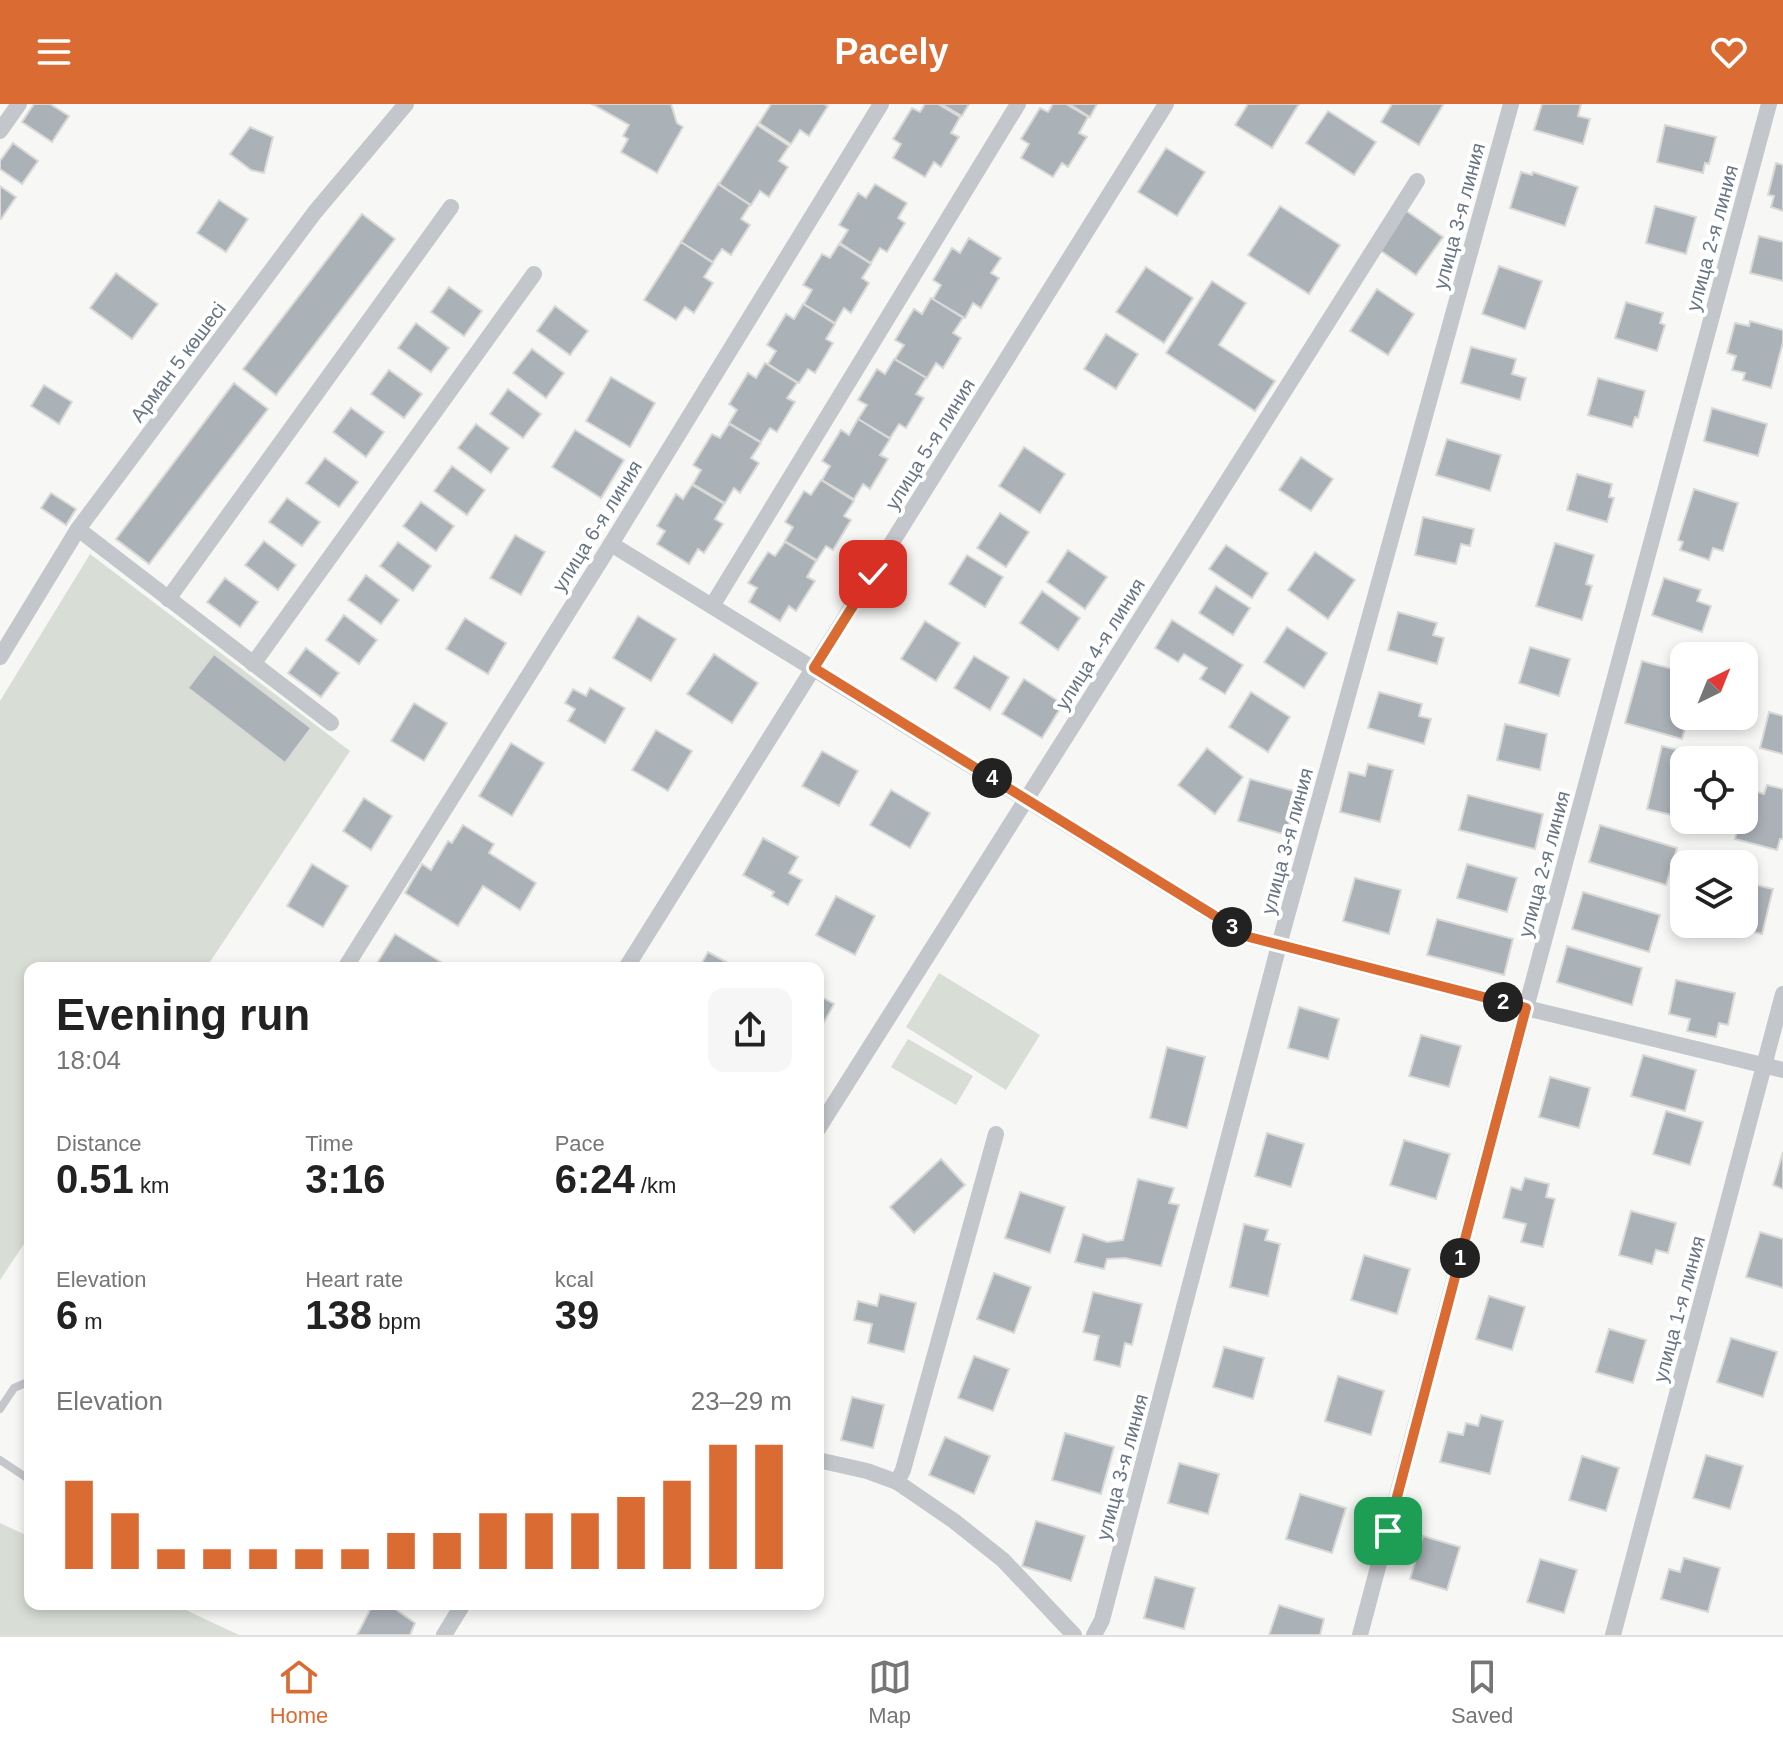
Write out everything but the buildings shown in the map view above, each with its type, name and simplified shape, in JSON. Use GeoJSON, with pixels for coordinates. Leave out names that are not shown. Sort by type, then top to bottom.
{"type":"FeatureCollection","features":[{"type":"Feature","properties":{"kind":"street"},"geometry":{"type":"LineString","coordinates":[[0,131],[19,104]]}},
{"type":"Feature","properties":{"kind":"street","name":"Арман 5 көшесі"},"geometry":{"type":"LineString","coordinates":[[0,657],[78,529],[315,212],[406,104]]}},
{"type":"Feature","properties":{"kind":"street","name":"улица 6-я линия"},"geometry":{"type":"LineString","coordinates":[[349,962],[611,544],[881,104]]}},
{"type":"Feature","properties":{"kind":"street"},"geometry":{"type":"LineString","coordinates":[[712,606],[1018,104]]}},
{"type":"Feature","properties":{"kind":"street","name":"улица 5-я линия"},"geometry":{"type":"LineString","coordinates":[[630,962],[1166,104]]}},
{"type":"Feature","properties":{"kind":"street","name":"улица 3-я линия"},"geometry":{"type":"LineString","coordinates":[[1094,1635],[1102,1620],[1279,945],[1511,104]]}},
{"type":"Feature","properties":{"kind":"street","name":"улица 2-я линия"},"geometry":{"type":"LineString","coordinates":[[1360,1635],[1769,104]]}},
{"type":"Feature","properties":{"kind":"street","name":"улица 4-я линия"},"geometry":{"type":"LineString","coordinates":[[824,1119],[1417,181]]}},
{"type":"Feature","properties":{"kind":"street"},"geometry":{"type":"LineString","coordinates":[[168,599],[451,207]]}},
{"type":"Feature","properties":{"kind":"street"},"geometry":{"type":"LineString","coordinates":[[253,664],[534,274]]}},
{"type":"Feature","properties":{"kind":"street"},"geometry":{"type":"LineString","coordinates":[[78,529],[331,723]]}},
{"type":"Feature","properties":{"kind":"street"},"geometry":{"type":"LineString","coordinates":[[611,544],[1249,937],[1783,1070]]}},
{"type":"Feature","properties":{"kind":"street","name":"улица 1-я линия"},"geometry":{"type":"LineString","coordinates":[[1613,1635],[1783,994]]}},
{"type":"Feature","properties":{"kind":"street"},"geometry":{"type":"LineString","coordinates":[[897,1482],[996,1134]]}},
{"type":"Feature","properties":{"kind":"street"},"geometry":{"type":"LineString","coordinates":[[824,1461],[867,1471],[897,1482],[954,1521],[1003,1560],[1074,1635]]}},
{"type":"Feature","properties":{"kind":"street"},"geometry":{"type":"LineString","coordinates":[[444,1635],[459,1610]]}},
{"type":"Feature","properties":{"kind":"lane"},"geometry":{"type":"LineString","coordinates":[[0,1409],[14,1388],[24,1384]]}},
{"type":"Feature","properties":{"kind":"lane"},"geometry":{"type":"LineString","coordinates":[[0,1460],[24,1476]]}},
{"type":"Feature","properties":{"kind":"shaded area"},"geometry":{"type":"Polygon","coordinates":[[[90,554],[350,751],[210,962],[24,962],[24,1244],[0,1280],[0,701],[90,554]]]}},
{"type":"Feature","properties":{"kind":"shaded area"},"geometry":{"type":"Polygon","coordinates":[[[939,973],[1040,1035],[1006,1090],[906,1027],[939,973]]]}},
{"type":"Feature","properties":{"kind":"shaded area"},"geometry":{"type":"Polygon","coordinates":[[[908,1039],[973,1076],[956,1105],[891,1067],[908,1039]]]}},
{"type":"Feature","properties":{"kind":"shaded area"},"geometry":{"type":"Polygon","coordinates":[[[0,1523],[24,1534],[24,1610],[186,1610],[239,1635],[0,1635],[0,1523]]]}},
{"type":"Feature","properties":{"kind":"route"},"geometry":{"type":"LineString","coordinates":[[873,574],[814,668],[1249,937],[1526,1008],[1388,1531]]}}]}
